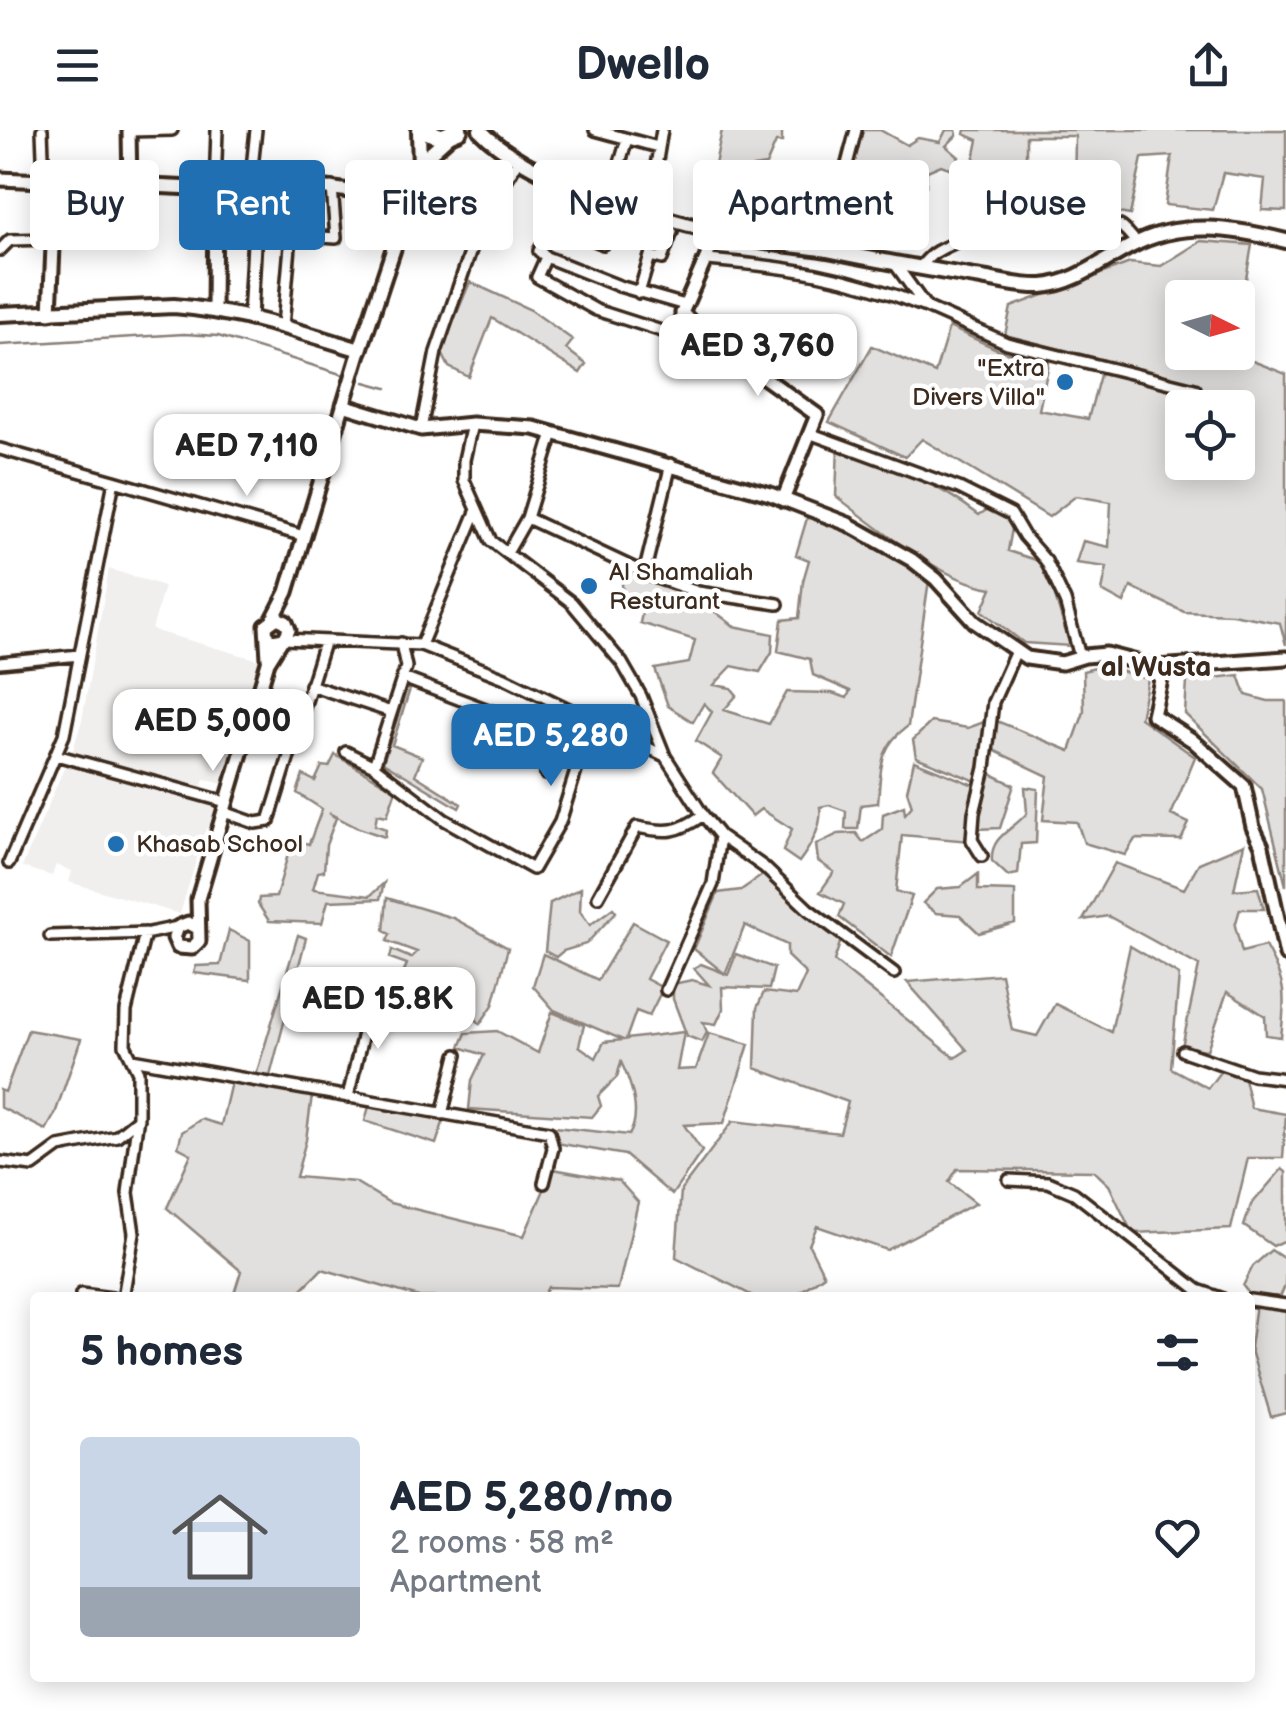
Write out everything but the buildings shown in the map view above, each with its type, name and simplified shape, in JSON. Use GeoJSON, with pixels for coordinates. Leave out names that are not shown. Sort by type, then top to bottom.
{"type":"FeatureCollection","features":[{"type":"Feature","properties":{"kind":"highway"},"geometry":{"type":"LineString","coordinates":[[421,130],[436,136],[453,134]]}},
{"type":"Feature","properties":{"kind":"main road"},"geometry":{"type":"LineString","coordinates":[[420,160],[421,130]]}},
{"type":"Feature","properties":{"kind":"main road"},"geometry":{"type":"LineString","coordinates":[[425,160],[453,134],[488,134],[533,168]]}},
{"type":"Feature","properties":{"kind":"main road"},"geometry":{"type":"LineString","coordinates":[[673,219],[693,224]]}},
{"type":"Feature","properties":{"kind":"main road"},"geometry":{"type":"LineString","coordinates":[[826,250],[1042,286],[1060,283],[1136,243],[1180,229],[1211,228],[1286,241]]}},
{"type":"Feature","properties":{"kind":"main road"},"geometry":{"type":"LineString","coordinates":[[0,314],[174,306],[283,326],[358,356],[394,250]]}},
{"type":"Feature","properties":{"kind":"street"},"geometry":{"type":"LineString","coordinates":[[42,130],[47,160]]}},
{"type":"Feature","properties":{"kind":"street"},"geometry":{"type":"LineString","coordinates":[[130,160],[129,131],[172,130]]}},
{"type":"Feature","properties":{"kind":"street"},"geometry":{"type":"LineString","coordinates":[[215,160],[217,130]]}},
{"type":"Feature","properties":{"kind":"street"},"geometry":{"type":"LineString","coordinates":[[255,160],[256,130]]}},
{"type":"Feature","properties":{"kind":"street"},"geometry":{"type":"LineString","coordinates":[[595,130],[658,147]]}},
{"type":"Feature","properties":{"kind":"street"},"geometry":{"type":"LineString","coordinates":[[655,160],[662,130]]}},
{"type":"Feature","properties":{"kind":"street"},"geometry":{"type":"LineString","coordinates":[[833,251],[836,207],[856,130]]}},
{"type":"Feature","properties":{"kind":"street"},"geometry":{"type":"LineString","coordinates":[[621,160],[628,139]]}},
{"type":"Feature","properties":{"kind":"street"},"geometry":{"type":"LineString","coordinates":[[421,429],[436,352],[480,224],[519,159]]}},
{"type":"Feature","properties":{"kind":"street"},"geometry":{"type":"LineString","coordinates":[[0,179],[30,180]]}},
{"type":"Feature","properties":{"kind":"street"},"geometry":{"type":"LineString","coordinates":[[325,187],[345,189]]}},
{"type":"Feature","properties":{"kind":"street"},"geometry":{"type":"LineString","coordinates":[[325,238],[336,238],[332,187]]}},
{"type":"Feature","properties":{"kind":"street"},"geometry":{"type":"LineString","coordinates":[[919,268],[934,252],[995,229],[1052,217],[1086,218],[1122,227],[1136,243]]}},
{"type":"Feature","properties":{"kind":"street"},"geometry":{"type":"LineString","coordinates":[[673,230],[676,220]]}},
{"type":"Feature","properties":{"kind":"street"},"geometry":{"type":"LineString","coordinates":[[0,250],[10,240],[30,240]]}},
{"type":"Feature","properties":{"kind":"street"},"geometry":{"type":"LineString","coordinates":[[50,313],[53,250]]}},
{"type":"Feature","properties":{"kind":"street"},"geometry":{"type":"LineString","coordinates":[[214,250],[214,311]]}},
{"type":"Feature","properties":{"kind":"street"},"geometry":{"type":"LineString","coordinates":[[250,319],[252,250]]}},
{"type":"Feature","properties":{"kind":"street"},"geometry":{"type":"LineString","coordinates":[[283,326],[290,250]]}},
{"type":"Feature","properties":{"kind":"street"},"geometry":{"type":"LineString","coordinates":[[540,250],[546,256],[684,309],[702,332],[817,416],[783,500]]}},
{"type":"Feature","properties":{"kind":"street"},"geometry":{"type":"LineString","coordinates":[[638,293],[650,256],[662,259],[666,250]]}},
{"type":"Feature","properties":{"kind":"street"},"geometry":{"type":"LineString","coordinates":[[546,256],[538,277],[612,316],[674,336],[711,250]]}},
{"type":"Feature","properties":{"kind":"street"},"geometry":{"type":"LineString","coordinates":[[708,260],[793,268],[871,285],[1008,343],[1196,389]]}},
{"type":"Feature","properties":{"kind":"street"},"geometry":{"type":"LineString","coordinates":[[895,264],[926,307]]}},
{"type":"Feature","properties":{"kind":"street"},"geometry":{"type":"LineString","coordinates":[[147,933],[183,949],[192,948],[200,936],[196,928],[198,899],[278,639],[288,592],[358,356]]}},
{"type":"Feature","properties":{"kind":"street"},"geometry":{"type":"LineString","coordinates":[[345,399],[421,429],[472,424],[534,428],[671,464],[848,524],[912,560],[936,579],[976,622],[1027,658],[1062,663],[1106,654],[1156,667],[1286,658]]}},
{"type":"Feature","properties":{"kind":"street"},"geometry":{"type":"LineString","coordinates":[[472,424],[464,480],[491,541],[571,602],[612,651],[641,696],[665,756],[720,836],[764,867],[808,909],[894,974]]}},
{"type":"Feature","properties":{"kind":"street"},"geometry":{"type":"LineString","coordinates":[[507,553],[528,518],[553,433]]}},
{"type":"Feature","properties":{"kind":"street"},"geometry":{"type":"LineString","coordinates":[[809,433],[959,488],[1011,514],[1046,561],[1066,601],[1080,657]]}},
{"type":"Feature","properties":{"kind":"street"},"geometry":{"type":"LineString","coordinates":[[0,448],[304,536]]}},
{"type":"Feature","properties":{"kind":"street"},"geometry":{"type":"LineString","coordinates":[[644,574],[671,464]]}},
{"type":"Feature","properties":{"kind":"street"},"geometry":{"type":"LineString","coordinates":[[8,863],[64,735],[114,481]]}},
{"type":"Feature","properties":{"kind":"street"},"geometry":{"type":"LineString","coordinates":[[420,645],[476,512]]}},
{"type":"Feature","properties":{"kind":"street"},"geometry":{"type":"LineString","coordinates":[[528,518],[644,574],[698,592],[778,604]]}},
{"type":"Feature","properties":{"kind":"street"},"geometry":{"type":"LineString","coordinates":[[309,639],[283,622],[266,626],[278,639],[420,645],[505,678],[665,756]]}},
{"type":"Feature","properties":{"kind":"street"},"geometry":{"type":"LineString","coordinates":[[56,755],[225,807],[256,823],[269,821],[324,643]]}},
{"type":"Feature","properties":{"kind":"street"},"geometry":{"type":"LineString","coordinates":[[374,766],[403,678],[405,654],[401,643]]}},
{"type":"Feature","properties":{"kind":"street"},"geometry":{"type":"LineString","coordinates":[[982,856],[972,840],[974,812],[985,768],[993,702],[1016,650]]}},
{"type":"Feature","properties":{"kind":"street"},"geometry":{"type":"LineString","coordinates":[[0,662],[79,655]]}},
{"type":"Feature","properties":{"kind":"street"},"geometry":{"type":"LineString","coordinates":[[1156,667],[1161,680],[1153,715],[1192,740],[1244,786],[1286,955]]}},
{"type":"Feature","properties":{"kind":"street"},"geometry":{"type":"LineString","coordinates":[[403,678],[536,728],[544,740],[546,774]]}},
{"type":"Feature","properties":{"kind":"street"},"geometry":{"type":"LineString","coordinates":[[310,685],[391,712]]}},
{"type":"Feature","properties":{"kind":"street"},"geometry":{"type":"LineString","coordinates":[[346,752],[374,766],[444,820],[533,870],[560,822],[594,723]]}},
{"type":"Feature","properties":{"kind":"street"},"geometry":{"type":"LineString","coordinates":[[598,897],[637,827],[684,830],[703,815]]}},
{"type":"Feature","properties":{"kind":"street"},"geometry":{"type":"LineString","coordinates":[[666,990],[713,884],[720,836]]}},
{"type":"Feature","properties":{"kind":"street"},"geometry":{"type":"LineString","coordinates":[[175,943],[174,933],[198,899]]}},
{"type":"Feature","properties":{"kind":"street"},"geometry":{"type":"LineString","coordinates":[[50,936],[147,933],[188,923],[196,928]]}},
{"type":"Feature","properties":{"kind":"street"},"geometry":{"type":"LineString","coordinates":[[124,1292],[134,1233],[128,1193],[138,1119],[138,1072],[126,1044],[126,1011],[147,933]]}},
{"type":"Feature","properties":{"kind":"street"},"geometry":{"type":"LineString","coordinates":[[348,1097],[371,998]]}},
{"type":"Feature","properties":{"kind":"street"},"geometry":{"type":"LineString","coordinates":[[1184,1051],[1253,1075],[1286,1079]]}},
{"type":"Feature","properties":{"kind":"street"},"geometry":{"type":"LineString","coordinates":[[442,1114],[457,1055]]}},
{"type":"Feature","properties":{"kind":"street"},"geometry":{"type":"LineString","coordinates":[[132,1059],[549,1132],[553,1148],[544,1183]]}},
{"type":"Feature","properties":{"kind":"street"},"geometry":{"type":"LineString","coordinates":[[0,1162],[33,1166],[59,1146],[118,1136],[138,1119]]}},
{"type":"Feature","properties":{"kind":"street"},"geometry":{"type":"LineString","coordinates":[[1009,1180],[1048,1182],[1074,1193],[1204,1292]]}},
{"type":"Feature","properties":{"kind":"street"},"geometry":{"type":"LineString","coordinates":[[1255,1301],[1286,1304]]}},
{"type":"Feature","properties":{"kind":"shaded area"},"geometry":{"type":"Polygon","coordinates":[[[722,130],[782,130],[782,142],[776,142],[768,160],[716,160],[722,130]]]}},
{"type":"Feature","properties":{"kind":"shaded area"},"geometry":{"type":"Polygon","coordinates":[[[858,130],[880,130],[907,145],[918,138],[940,142],[946,130],[956,130],[957,135],[946,146],[959,157],[949,160],[949,168],[941,165],[929,170],[929,160],[841,160],[845,144],[858,130]]]}},
{"type":"Feature","properties":{"kind":"shaded area"},"geometry":{"type":"Polygon","coordinates":[[[965,130],[1286,130],[1286,211],[1262,210],[1265,179],[1223,173],[1213,210],[1165,205],[1172,156],[1142,158],[1130,215],[1121,213],[1121,160],[1075,160],[1075,136],[1026,136],[1026,160],[974,160],[978,140],[964,134],[965,130]]]}},
{"type":"Feature","properties":{"kind":"shaded area"},"geometry":{"type":"Polygon","coordinates":[[[1201,241],[1252,245],[1246,280],[1165,280],[1165,370],[1255,370],[1255,362],[1286,374],[1286,645],[1280,623],[1232,614],[1184,612],[1131,587],[1124,603],[1102,591],[1107,567],[1076,563],[1083,541],[1109,547],[1111,502],[1076,496],[1049,517],[922,439],[905,457],[829,422],[872,346],[935,373],[949,327],[999,350],[1049,363],[1039,410],[1088,419],[1104,360],[1005,335],[1011,307],[1130,263],[1161,266],[1201,241]]]}},
{"type":"Feature","properties":{"kind":"shaded area"},"geometry":{"type":"Polygon","coordinates":[[[470,282],[531,310],[573,340],[566,349],[586,364],[580,373],[492,318],[469,377],[449,367],[441,351],[470,282]]]}},
{"type":"Feature","properties":{"kind":"shaded area"},"geometry":{"type":"Polygon","coordinates":[[[838,447],[929,483],[979,515],[991,507],[1013,523],[1008,551],[1045,563],[1070,646],[1024,643],[982,611],[992,588],[931,564],[836,496],[838,447]]]}},
{"type":"Feature","properties":{"kind":"shaded area"},"geometry":{"type":"Polygon","coordinates":[[[808,515],[871,543],[929,580],[908,726],[886,751],[878,803],[861,805],[858,829],[845,829],[846,811],[829,805],[820,807],[818,829],[799,862],[783,851],[792,829],[761,809],[752,816],[713,773],[722,758],[696,741],[712,712],[704,703],[693,722],[668,706],[655,669],[689,663],[695,640],[640,623],[644,604],[623,597],[621,569],[685,589],[734,626],[773,634],[772,652],[760,672],[732,666],[714,685],[731,688],[737,695],[724,710],[769,724],[787,692],[832,693],[847,698],[850,691],[813,675],[810,659],[778,651],[782,620],[799,618],[809,560],[796,555],[808,515]]]}},
{"type":"Feature","properties":{"kind":"shaded area"},"geometry":{"type":"Polygon","coordinates":[[[109,569],[164,586],[152,630],[263,661],[226,785],[204,779],[201,790],[72,753],[82,720],[109,569]]]}},
{"type":"Feature","properties":{"kind":"shaded area"},"geometry":{"type":"Polygon","coordinates":[[[1103,666],[1148,679],[1140,718],[1195,757],[1171,815],[1189,823],[1181,840],[1135,839],[1125,855],[1084,843],[1077,822],[1043,820],[1048,776],[989,748],[976,781],[916,757],[913,740],[931,722],[968,728],[992,719],[1070,751],[1084,712],[1083,671],[1103,666]]]}},
{"type":"Feature","properties":{"kind":"shaded area"},"geometry":{"type":"Polygon","coordinates":[[[1239,675],[1246,695],[1286,701],[1286,886],[1262,789],[1185,714],[1187,681],[1239,675]]]}},
{"type":"Feature","properties":{"kind":"shaded area"},"geometry":{"type":"Polygon","coordinates":[[[407,688],[410,689],[392,745],[422,757],[415,775],[461,804],[459,808],[383,762],[407,688]]]}},
{"type":"Feature","properties":{"kind":"shaded area"},"geometry":{"type":"Polygon","coordinates":[[[335,755],[396,790],[387,816],[377,814],[375,825],[386,829],[385,837],[329,813],[336,818],[326,845],[324,871],[318,872],[313,889],[370,896],[384,883],[380,899],[328,901],[322,923],[269,921],[258,904],[259,898],[276,897],[292,840],[309,844],[322,809],[297,793],[303,775],[315,781],[322,766],[329,767],[335,755]]]}},
{"type":"Feature","properties":{"kind":"shaded area","name":"Khasab School"},"geometry":{"type":"Polygon","coordinates":[[[67,761],[222,806],[215,830],[206,828],[180,914],[69,882],[72,871],[56,865],[52,876],[22,867],[67,761]]]}},
{"type":"Feature","properties":{"kind":"shaded area"},"geometry":{"type":"Polygon","coordinates":[[[914,761],[974,785],[970,841],[902,835],[896,891],[912,896],[891,957],[839,917],[844,904],[820,892],[834,872],[818,861],[816,845],[838,834],[856,833],[863,842],[882,829],[883,814],[904,806],[905,814],[912,806],[907,791],[914,761]]]}},
{"type":"Feature","properties":{"kind":"shaded area"},"geometry":{"type":"Polygon","coordinates":[[[987,772],[1014,785],[1000,828],[976,829],[987,772]]]}},
{"type":"Feature","properties":{"kind":"shaded area"},"geometry":{"type":"Polygon","coordinates":[[[1025,787],[1038,789],[1036,843],[1021,844],[1018,874],[1008,876],[992,861],[992,852],[998,840],[1027,813],[1025,787]]]}},
{"type":"Feature","properties":{"kind":"shaded area"},"geometry":{"type":"Polygon","coordinates":[[[1244,844],[1234,890],[1258,888],[1264,909],[1240,909],[1235,926],[1242,952],[1265,946],[1277,970],[1284,999],[1281,1037],[1266,1035],[1265,1016],[1227,992],[1207,1050],[1182,1047],[1199,966],[1108,916],[1083,920],[1115,863],[1184,889],[1199,863],[1244,844]]]}},
{"type":"Feature","properties":{"kind":"shaded area"},"geometry":{"type":"Polygon","coordinates":[[[767,872],[843,934],[834,961],[955,1058],[967,1050],[907,982],[1001,974],[1012,1030],[1037,1036],[1055,1004],[1111,1032],[1130,946],[1179,975],[1171,1068],[1208,1088],[1226,1064],[1241,1066],[1251,1108],[1286,1114],[1283,1158],[1248,1158],[1231,1229],[1132,1233],[1109,1185],[1094,1171],[957,1169],[949,1182],[976,1203],[887,1250],[817,1226],[809,1245],[824,1275],[800,1292],[745,1292],[676,1257],[681,1190],[733,1121],[840,1133],[848,1102],[755,1068],[757,1008],[764,992],[796,996],[806,974],[787,956],[787,945],[745,925],[725,974],[728,975],[736,954],[774,968],[769,989],[722,987],[723,1009],[716,1024],[703,1022],[707,1032],[702,1042],[687,1036],[673,999],[673,984],[692,980],[709,985],[694,968],[701,964],[724,973],[694,949],[718,893],[741,890],[767,872]]]}},
{"type":"Feature","properties":{"kind":"shaded area"},"geometry":{"type":"Polygon","coordinates":[[[978,874],[978,890],[1015,891],[1015,923],[979,933],[960,915],[936,913],[923,903],[937,889],[961,887],[978,874]]]}},
{"type":"Feature","properties":{"kind":"shaded area"},"geometry":{"type":"Polygon","coordinates":[[[581,888],[580,911],[590,925],[613,908],[616,912],[586,944],[556,957],[545,951],[550,903],[581,888]]]}},
{"type":"Feature","properties":{"kind":"shaded area"},"geometry":{"type":"Polygon","coordinates":[[[387,898],[453,918],[508,948],[493,1005],[480,1024],[471,1013],[474,1005],[457,998],[450,1017],[395,993],[407,964],[390,958],[392,950],[411,958],[417,952],[387,941],[387,898]]]}},
{"type":"Feature","properties":{"kind":"shaded area"},"geometry":{"type":"Polygon","coordinates":[[[633,922],[666,940],[646,979],[663,988],[649,1016],[636,1011],[626,1039],[684,1032],[677,1070],[696,1069],[709,1033],[749,1044],[724,1123],[684,1125],[702,1151],[672,1195],[625,1155],[556,1143],[554,1127],[629,1135],[635,1108],[621,1062],[617,1077],[598,1096],[601,1106],[592,1117],[469,1109],[472,1080],[484,1055],[460,1047],[466,1033],[497,1031],[538,1053],[552,1012],[584,1025],[579,1046],[596,1058],[604,1042],[623,1040],[554,1010],[533,986],[543,954],[598,980],[633,922]]]}},
{"type":"Feature","properties":{"kind":"shaded area"},"geometry":{"type":"Polygon","coordinates":[[[229,930],[250,941],[250,980],[194,973],[196,966],[220,965],[229,930]]]}},
{"type":"Feature","properties":{"kind":"shaded area"},"geometry":{"type":"Polygon","coordinates":[[[298,935],[306,938],[270,1076],[256,1075],[298,935]]]}},
{"type":"Feature","properties":{"kind":"shaded area"},"geometry":{"type":"Polygon","coordinates":[[[28,1030],[81,1039],[46,1130],[0,1107],[0,1090],[5,1092],[28,1030]]]}},
{"type":"Feature","properties":{"kind":"shaded area"},"geometry":{"type":"Polygon","coordinates":[[[231,1082],[312,1095],[296,1177],[355,1182],[390,1203],[524,1236],[553,1169],[619,1181],[638,1202],[618,1289],[402,1292],[322,1269],[299,1292],[235,1292],[241,1271],[167,1208],[191,1154],[178,1147],[182,1132],[201,1119],[221,1125],[231,1082]]]}},
{"type":"Feature","properties":{"kind":"shaded area"},"geometry":{"type":"Polygon","coordinates":[[[370,1103],[445,1117],[436,1144],[365,1121],[370,1103]]]}},
{"type":"Feature","properties":{"kind":"shaded area"},"geometry":{"type":"Polygon","coordinates":[[[1282,1169],[1286,1172],[1286,1240],[1273,1246],[1244,1226],[1251,1205],[1282,1169]]]}},
{"type":"Feature","properties":{"kind":"shaded area"},"geometry":{"type":"Polygon","coordinates":[[[1271,1250],[1286,1260],[1285,1286],[1280,1297],[1248,1292],[1243,1286],[1253,1266],[1271,1250]]]}},
{"type":"Feature","properties":{"kind":"shaded area"},"geometry":{"type":"Polygon","coordinates":[[[1256,1304],[1286,1310],[1286,1413],[1271,1417],[1255,1364],[1256,1304]]]}},
{"type":"Feature","properties":{"kind":"waterway"},"geometry":{"type":"LineString","coordinates":[[0,345],[184,334],[218,336],[347,376]]}},
{"type":"Feature","properties":{"kind":"waterway"},"geometry":{"type":"LineString","coordinates":[[365,382],[387,388]]}},
{"type":"Feature","properties":{"kind":"place","name":"\"Extra Divers Villa\""},"geometry":{"type":"Point","coordinates":[1065,382]}},
{"type":"Feature","properties":{"kind":"place","name":"Al Shamaliah Resturant"},"geometry":{"type":"Point","coordinates":[589,586]}},
{"type":"Feature","properties":{"kind":"place","name":"Khasab School"},"geometry":{"type":"Point","coordinates":[116,844]}},
{"type":"Feature","properties":{"kind":"district","name":"al Wusta"},"geometry":{"type":"Point","coordinates":[1156,667]}}]}
